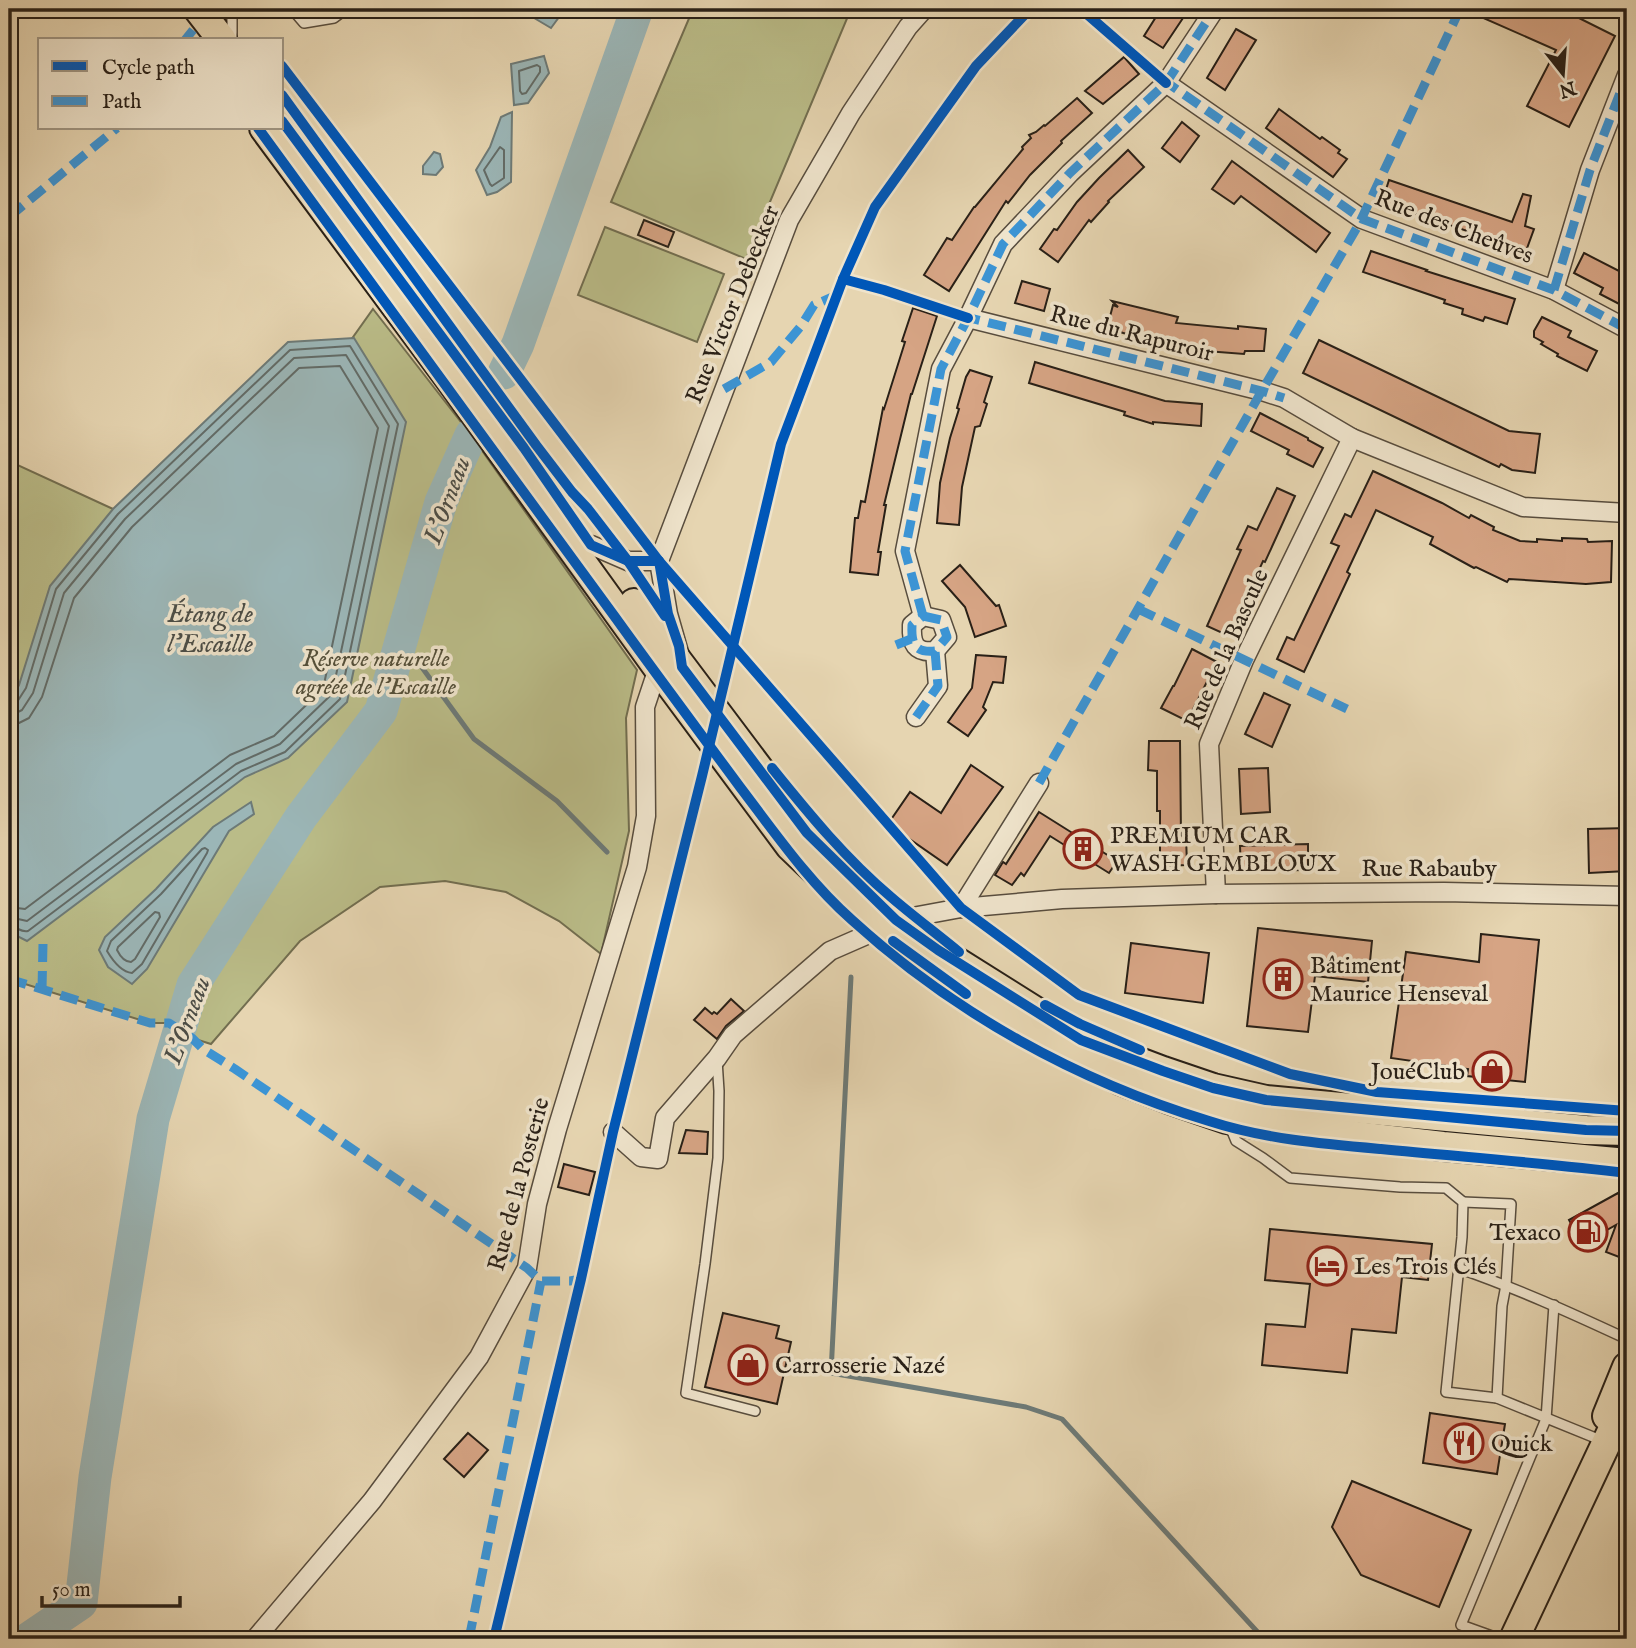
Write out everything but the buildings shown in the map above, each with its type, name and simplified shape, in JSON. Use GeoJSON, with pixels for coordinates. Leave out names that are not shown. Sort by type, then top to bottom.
{"type":"FeatureCollection","features":[{"type":"Feature","properties":{"kind":"main road"},"geometry":{"type":"LineString","coordinates":[[178,9],[200,38]]}},
{"type":"Feature","properties":{"kind":"main road"},"geometry":{"type":"LineString","coordinates":[[198,9],[220,38]]}},
{"type":"Feature","properties":{"kind":"main road"},"geometry":{"type":"LineString","coordinates":[[284,124],[448,347],[515,453],[670,668]]}},
{"type":"Feature","properties":{"kind":"main road"},"geometry":{"type":"LineString","coordinates":[[265,130],[449,378],[591,545],[790,846],[887,925],[932,968],[982,1006],[1120,1080],[1227,1119],[1417,1143],[1627,1163]]}},
{"type":"Feature","properties":{"kind":"main road"},"geometry":{"type":"LineString","coordinates":[[887,925],[938,950],[1082,1040],[1213,1088],[1266,1100],[1586,1130],[1627,1131]]}},
{"type":"Feature","properties":{"kind":"main road"},"geometry":{"type":"LineString","coordinates":[[1536,1591],[1627,1367]]}},
{"type":"Feature","properties":{"kind":"main road"},"geometry":{"type":"LineString","coordinates":[[1514,1639],[1627,1399]]}},
{"type":"Feature","properties":{"kind":"street","name":"Rue Victor Debecker"},"geometry":{"type":"LineString","coordinates":[[659,561],[789,220],[851,113],[908,27],[925,9]]}},
{"type":"Feature","properties":{"kind":"street"},"geometry":{"type":"LineString","coordinates":[[923,616],[905,551],[941,369],[1003,244],[1070,173],[1166,83],[1215,9]]}},
{"type":"Feature","properties":{"kind":"street"},"geometry":{"type":"LineString","coordinates":[[1554,290],[1590,170],[1627,75]]}},
{"type":"Feature","properties":{"kind":"street","name":"Rue des Cheûves"},"geometry":{"type":"LineString","coordinates":[[1166,83],[1362,219],[1554,290],[1627,329]]}},
{"type":"Feature","properties":{"kind":"street","name":"Rue du Rapuroir"},"geometry":{"type":"LineString","coordinates":[[968,318],[1284,398],[1352,438],[1523,508],[1627,513]]}},
{"type":"Feature","properties":{"kind":"street","name":"Rue de la Bascule"},"geometry":{"type":"LineString","coordinates":[[1216,894],[1209,744],[1244,660],[1352,438]]}},
{"type":"Feature","properties":{"kind":"street"},"geometry":{"type":"LineString","coordinates":[[591,545],[628,561],[659,561],[668,614],[678,646],[670,668]]}},
{"type":"Feature","properties":{"kind":"street"},"geometry":{"type":"LineString","coordinates":[[923,616],[941,620],[947,637],[935,651],[926,652],[904,642],[912,625],[923,616]]}},
{"type":"Feature","properties":{"kind":"street"},"geometry":{"type":"LineString","coordinates":[[916,717],[938,686],[935,651]]}},
{"type":"Feature","properties":{"kind":"street","name":"Rue de la Posterie"},"geometry":{"type":"LineString","coordinates":[[255,1639],[372,1501],[479,1357],[527,1268],[537,1203],[557,1129],[638,867],[646,816],[645,706],[670,668]]}},
{"type":"Feature","properties":{"kind":"street"},"geometry":{"type":"LineString","coordinates":[[961,908],[1039,783]]}},
{"type":"Feature","properties":{"kind":"street","name":"Rue Rabauby"},"geometry":{"type":"LineString","coordinates":[[613,1132],[641,1157],[658,1159],[665,1118],[717,1058],[733,1035],[830,951],[887,925],[961,908],[1062,899],[1444,891],[1627,896]]}},
{"type":"Feature","properties":{"kind":"lane"},"geometry":{"type":"LineString","coordinates":[[232,9],[232,38]]}},
{"type":"Feature","properties":{"kind":"lane"},"geometry":{"type":"LineString","coordinates":[[292,9],[304,23],[334,18],[346,9]]}},
{"type":"Feature","properties":{"kind":"lane"},"geometry":{"type":"LineString","coordinates":[[717,1058],[718,1158],[686,1393],[755,1411]]}},
{"type":"Feature","properties":{"kind":"lane"},"geometry":{"type":"LineString","coordinates":[[1227,1119],[1236,1141],[1290,1178],[1446,1188],[1463,1202],[1511,1204],[1497,1398]]}},
{"type":"Feature","properties":{"kind":"lane"},"geometry":{"type":"LineString","coordinates":[[1463,1202],[1462,1237],[1446,1392],[1497,1398],[1598,1439]]}},
{"type":"Feature","properties":{"kind":"lane"},"geometry":{"type":"LineString","coordinates":[[1458,1268],[1554,1305],[1627,1339]]}},
{"type":"Feature","properties":{"kind":"lane"},"geometry":{"type":"LineString","coordinates":[[1500,1639],[1461,1625],[1546,1419],[1554,1305]]}},
{"type":"Feature","properties":{"kind":"green space"},"geometry":{"type":"Polygon","coordinates":[[[693,9],[851,9],[746,259],[611,202],[693,9]]]}},
{"type":"Feature","properties":{"kind":"green space"},"geometry":{"type":"Polygon","coordinates":[[[605,227],[724,274],[697,342],[578,295],[605,227]]]}},
{"type":"Feature","properties":{"kind":"green space","name":"Réserve naturelle agréée de l'Escaille"},"geometry":{"type":"Polygon","coordinates":[[[373,309],[471,435],[637,670],[626,718],[629,831],[601,954],[559,921],[506,892],[445,881],[380,887],[300,941],[211,1044],[192,1038],[169,1023],[150,1023],[9,979],[9,461],[113,509],[211,537],[373,309]]]}},
{"type":"Feature","properties":{"kind":"water"},"geometry":{"type":"Polygon","coordinates":[[[528,9],[565,9],[551,28],[529,15],[528,9]]]}},
{"type":"Feature","properties":{"kind":"water"},"geometry":{"type":"Polygon","coordinates":[[[544,56],[549,73],[528,103],[514,105],[511,64],[544,56]]]}},
{"type":"Feature","properties":{"kind":"water"},"geometry":{"type":"Polygon","coordinates":[[[512,112],[511,182],[497,192],[487,195],[476,170],[490,147],[501,117],[512,112]]]}},
{"type":"Feature","properties":{"kind":"water"},"geometry":{"type":"Polygon","coordinates":[[[434,152],[440,154],[443,167],[436,175],[423,174],[423,166],[434,152]]]}},
{"type":"Feature","properties":{"kind":"water","name":"Étang de l'Escaille"},"geometry":{"type":"Polygon","coordinates":[[[354,338],[406,422],[347,702],[288,758],[245,777],[27,941],[9,932],[9,703],[19,685],[50,586],[113,509],[288,342],[354,338]]]}},
{"type":"Feature","properties":{"kind":"water"},"geometry":{"type":"Polygon","coordinates":[[[251,802],[254,814],[229,831],[147,969],[132,984],[108,967],[99,950],[105,937],[156,889],[213,827],[251,802]]]}},
{"type":"Feature","properties":{"kind":"waterway","name":"L'Orneau"},"geometry":{"type":"LineString","coordinates":[[504,373],[518,344],[637,9]]}},
{"type":"Feature","properties":{"kind":"waterway","name":"L'Orneau"},"geometry":{"type":"LineString","coordinates":[[28,1639],[81,1603],[95,1477],[153,1119],[193,985],[301,817],[381,711],[441,502],[471,435]]}},
{"type":"Feature","properties":{"kind":"waterway"},"geometry":{"type":"LineString","coordinates":[[402,640],[474,739],[557,801],[607,852]]}},
{"type":"Feature","properties":{"kind":"waterway"},"geometry":{"type":"LineString","coordinates":[[851,977],[831,1373],[1026,1407],[1062,1419],[1264,1639]]}},
{"type":"Feature","properties":{"kind":"marked path"},"geometry":{"type":"LineString","coordinates":[[923,616],[905,551],[941,369],[1003,244],[1070,173],[1166,83],[1215,9]]}},
{"type":"Feature","properties":{"kind":"marked path"},"geometry":{"type":"LineString","coordinates":[[1039,783],[1359,224],[1460,9]]}},
{"type":"Feature","properties":{"kind":"marked path"},"geometry":{"type":"LineString","coordinates":[[187,38],[193,30]]}},
{"type":"Feature","properties":{"kind":"marked path"},"geometry":{"type":"LineString","coordinates":[[1554,290],[1590,170],[1627,75]]}},
{"type":"Feature","properties":{"kind":"marked path"},"geometry":{"type":"LineString","coordinates":[[1162,79],[1362,219],[1554,290],[1627,329]]}},
{"type":"Feature","properties":{"kind":"marked path"},"geometry":{"type":"LineString","coordinates":[[9,217],[115,130]]}},
{"type":"Feature","properties":{"kind":"marked path"},"geometry":{"type":"LineString","coordinates":[[724,389],[771,362],[801,326],[814,305],[837,295]]}},
{"type":"Feature","properties":{"kind":"marked path"},"geometry":{"type":"LineString","coordinates":[[962,316],[1284,398]]}},
{"type":"Feature","properties":{"kind":"marked path"},"geometry":{"type":"LineString","coordinates":[[1138,609],[1347,709]]}},
{"type":"Feature","properties":{"kind":"marked path"},"geometry":{"type":"LineString","coordinates":[[923,616],[941,620],[947,637],[935,651],[919,649],[912,637],[912,625],[923,616]]}},
{"type":"Feature","properties":{"kind":"marked path"},"geometry":{"type":"LineString","coordinates":[[896,645],[911,639]]}},
{"type":"Feature","properties":{"kind":"marked path"},"geometry":{"type":"LineString","coordinates":[[916,717],[938,686],[935,651]]}},
{"type":"Feature","properties":{"kind":"marked path"},"geometry":{"type":"LineString","coordinates":[[42,989],[43,944]]}},
{"type":"Feature","properties":{"kind":"marked path"},"geometry":{"type":"LineString","coordinates":[[9,979],[150,1023],[169,1023],[203,1049],[527,1268],[541,1281],[581,1279]]}},
{"type":"Feature","properties":{"kind":"marked path"},"geometry":{"type":"LineString","coordinates":[[469,1639],[541,1281]]}},
{"type":"Feature","properties":{"kind":"cycle path"},"geometry":{"type":"LineString","coordinates":[[494,1639],[581,1279],[613,1132],[781,444],[843,279],[875,207],[976,66],[1030,9]]}},
{"type":"Feature","properties":{"kind":"cycle path"},"geometry":{"type":"LineString","coordinates":[[1081,9],[1166,83]]}},
{"type":"Feature","properties":{"kind":"cycle path"},"geometry":{"type":"LineString","coordinates":[[284,69],[659,561],[961,908],[1079,995],[1290,1074],[1377,1092],[1627,1111]]}},
{"type":"Feature","properties":{"kind":"cycle path"},"geometry":{"type":"LineString","coordinates":[[284,98],[536,445],[628,561],[665,616]]}},
{"type":"Feature","properties":{"kind":"cycle path"},"geometry":{"type":"LineString","coordinates":[[284,124],[524,448],[591,545],[628,561],[659,561],[668,614],[679,646],[682,667],[807,833],[896,920],[938,950],[1081,1040],[1213,1088],[1266,1100],[1586,1130],[1627,1131]]}},
{"type":"Feature","properties":{"kind":"cycle path"},"geometry":{"type":"LineString","coordinates":[[259,130],[779,839],[836,905],[891,954],[975,1014],[1019,1040],[1112,1086],[1209,1121],[1251,1132],[1316,1143],[1627,1173]]}},
{"type":"Feature","properties":{"kind":"cycle path"},"geometry":{"type":"LineString","coordinates":[[843,279],[968,318]]}},
{"type":"Feature","properties":{"kind":"cycle path"},"geometry":{"type":"LineString","coordinates":[[772,768],[843,852],[899,904],[959,952]]}},
{"type":"Feature","properties":{"kind":"cycle path"},"geometry":{"type":"LineString","coordinates":[[893,941],[966,994]]}},
{"type":"Feature","properties":{"kind":"cycle path"},"geometry":{"type":"LineString","coordinates":[[1045,1005],[1080,1024],[1140,1050]]}},
{"type":"Feature","properties":{"kind":"place","name":"PREMIUM CAR WASH GEMBLOUX"},"geometry":{"type":"Point","coordinates":[1083,849]}},
{"type":"Feature","properties":{"kind":"place","name":"Bâtiment Maurice Henseval"},"geometry":{"type":"Point","coordinates":[1283,979]}},
{"type":"Feature","properties":{"kind":"place","name":"JouéClub"},"geometry":{"type":"Point","coordinates":[1492,1071]}},
{"type":"Feature","properties":{"kind":"place","name":"Texaco"},"geometry":{"type":"Point","coordinates":[1588,1232]}},
{"type":"Feature","properties":{"kind":"place","name":"Les Trois Clés"},"geometry":{"type":"Point","coordinates":[1327,1266]}},
{"type":"Feature","properties":{"kind":"place","name":"Carrosserie Nazé"},"geometry":{"type":"Point","coordinates":[748,1365]}},
{"type":"Feature","properties":{"kind":"place","name":"Quick"},"geometry":{"type":"Point","coordinates":[1464,1443]}}]}
